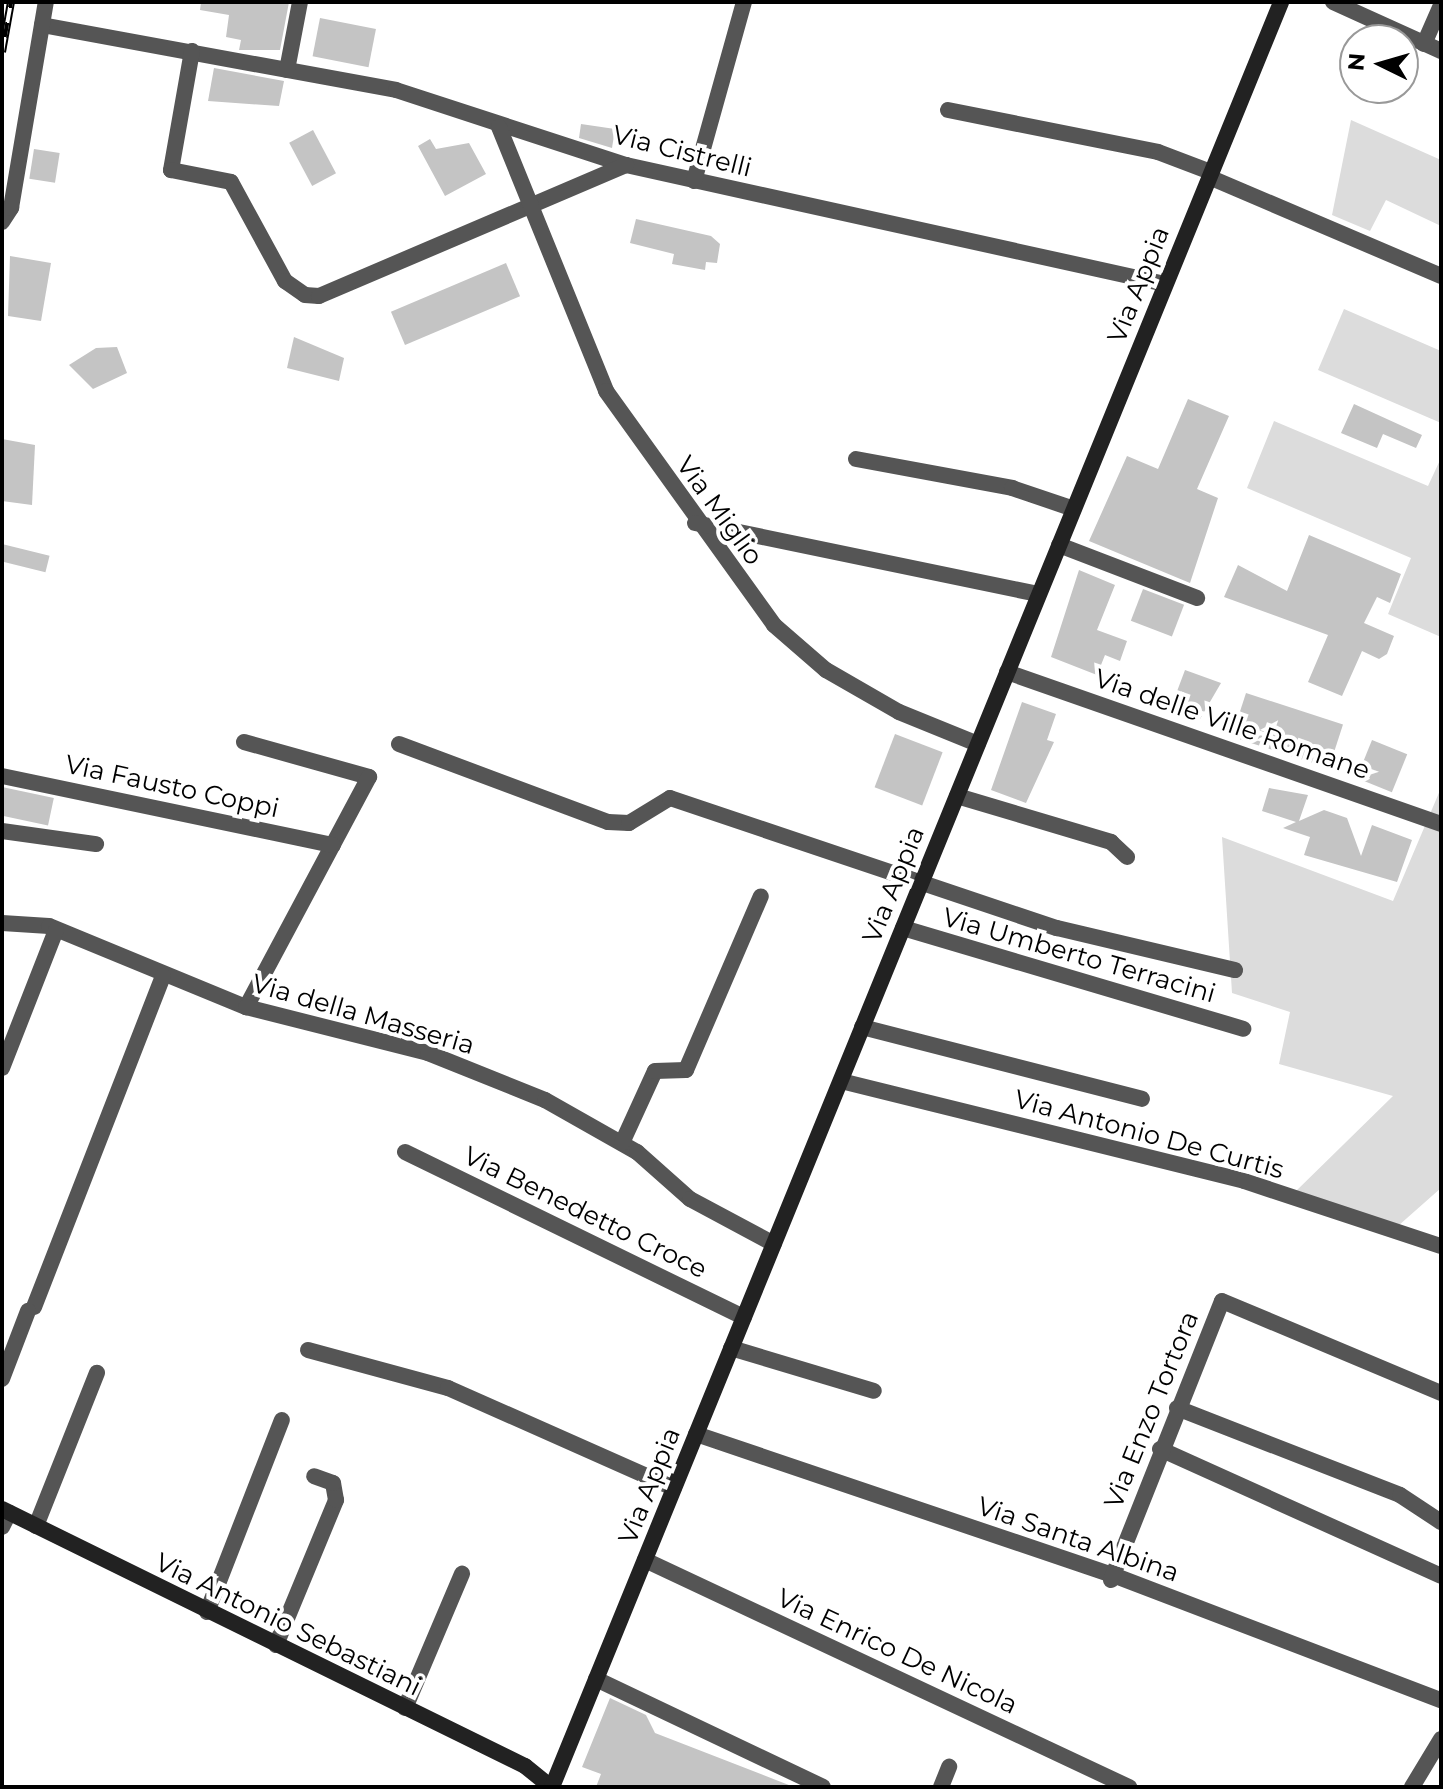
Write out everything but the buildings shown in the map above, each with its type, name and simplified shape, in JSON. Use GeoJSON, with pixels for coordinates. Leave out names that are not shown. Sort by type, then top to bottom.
{"type":"FeatureCollection","features":[{"type":"Feature","properties":{"kind":"main road","name":"Via Appia"},"geometry":{"type":"LineString","coordinates":[[552,1787],[1281,2]]}},
{"type":"Feature","properties":{"kind":"main road","name":"Via Antonio Sebastiani"},"geometry":{"type":"LineString","coordinates":[[4,1516],[36,1526],[525,1766],[552,1787]]}},
{"type":"Feature","properties":{"kind":"street"},"geometry":{"type":"LineString","coordinates":[[2,222],[11,208],[46,2]]}},
{"type":"Feature","properties":{"kind":"street"},"geometry":{"type":"LineString","coordinates":[[287,70],[300,2]]}},
{"type":"Feature","properties":{"kind":"street"},"geometry":{"type":"LineString","coordinates":[[694,181],[744,2]]}},
{"type":"Feature","properties":{"kind":"street"},"geometry":{"type":"LineString","coordinates":[[1333,2],[1441,51]]}},
{"type":"Feature","properties":{"kind":"street"},"geometry":{"type":"LineString","coordinates":[[1424,44],[1441,5]]}},
{"type":"Feature","properties":{"kind":"street","name":"Via Cistrelli"},"geometry":{"type":"LineString","coordinates":[[42,25],[396,90],[499,127],[626,165],[1165,284]]}},
{"type":"Feature","properties":{"kind":"street"},"geometry":{"type":"LineString","coordinates":[[192,51],[171,170],[231,182],[285,281],[319,296],[626,165]]}},
{"type":"Feature","properties":{"kind":"street"},"geometry":{"type":"LineString","coordinates":[[948,110],[1158,152],[1441,276]]}},
{"type":"Feature","properties":{"kind":"street","name":"Via Miglio"},"geometry":{"type":"LineString","coordinates":[[499,127],[536,206],[542,239],[606,391],[695,523],[774,625],[826,670],[978,744]]}},
{"type":"Feature","properties":{"kind":"street"},"geometry":{"type":"LineString","coordinates":[[856,459],[1012,488],[1074,509]]}},
{"type":"Feature","properties":{"kind":"street"},"geometry":{"type":"LineString","coordinates":[[695,523],[1039,594]]}},
{"type":"Feature","properties":{"kind":"street"},"geometry":{"type":"LineString","coordinates":[[1059,545],[1197,598]]}},
{"type":"Feature","properties":{"kind":"street","name":"Via delle Ville Romane"},"geometry":{"type":"LineString","coordinates":[[1007,672],[1441,824]]}},
{"type":"Feature","properties":{"kind":"street"},"geometry":{"type":"LineString","coordinates":[[244,742],[369,777],[246,1007]]}},
{"type":"Feature","properties":{"kind":"street"},"geometry":{"type":"LineString","coordinates":[[399,744],[608,822],[629,823],[670,798],[923,879],[1057,928],[1235,970]]}},
{"type":"Feature","properties":{"kind":"street","name":"Via Fausto Coppi"},"geometry":{"type":"LineString","coordinates":[[2,776],[333,845]]}},
{"type":"Feature","properties":{"kind":"street"},"geometry":{"type":"LineString","coordinates":[[957,796],[1111,842],[1127,857]]}},
{"type":"Feature","properties":{"kind":"street"},"geometry":{"type":"LineString","coordinates":[[2,831],[96,844]]}},
{"type":"Feature","properties":{"kind":"street"},"geometry":{"type":"LineString","coordinates":[[622,1143],[655,1071],[686,1070],[761,896]]}},
{"type":"Feature","properties":{"kind":"street","name":"Via della Masseria"},"geometry":{"type":"LineString","coordinates":[[2,923],[56,930],[163,976],[246,1007],[428,1053],[545,1100],[622,1143],[690,1199],[774,1244]]}},
{"type":"Feature","properties":{"kind":"street","name":"Via Umberto Terracini"},"geometry":{"type":"LineString","coordinates":[[903,928],[1243,1029]]}},
{"type":"Feature","properties":{"kind":"street"},"geometry":{"type":"LineString","coordinates":[[2,1068],[56,930]]}},
{"type":"Feature","properties":{"kind":"street"},"geometry":{"type":"LineString","coordinates":[[2,1379],[163,976]]}},
{"type":"Feature","properties":{"kind":"street"},"geometry":{"type":"LineString","coordinates":[[862,1027],[1142,1099]]}},
{"type":"Feature","properties":{"kind":"street","name":"Via Antonio De Curtis"},"geometry":{"type":"LineString","coordinates":[[841,1081],[1244,1181],[1441,1246]]}},
{"type":"Feature","properties":{"kind":"street","name":"Via Benedetto Croce"},"geometry":{"type":"LineString","coordinates":[[405,1152],[744,1317]]}},
{"type":"Feature","properties":{"kind":"street","name":"Via Enzo Tortora"},"geometry":{"type":"LineString","coordinates":[[1112,1577],[1160,1449],[1222,1301],[1441,1393]]}},
{"type":"Feature","properties":{"kind":"street"},"geometry":{"type":"LineString","coordinates":[[731,1348],[874,1391]]}},
{"type":"Feature","properties":{"kind":"street"},"geometry":{"type":"LineString","coordinates":[[308,1350],[448,1388],[674,1488]]}},
{"type":"Feature","properties":{"kind":"street"},"geometry":{"type":"LineString","coordinates":[[36,1526],[97,1373]]}},
{"type":"Feature","properties":{"kind":"street"},"geometry":{"type":"LineString","coordinates":[[1177,1408],[1400,1495],[1441,1522]]}},
{"type":"Feature","properties":{"kind":"street"},"geometry":{"type":"LineString","coordinates":[[207,1612],[282,1420]]}},
{"type":"Feature","properties":{"kind":"street","name":"Via Santa Albina"},"geometry":{"type":"LineString","coordinates":[[696,1434],[1112,1577],[1441,1700]]}},
{"type":"Feature","properties":{"kind":"street"},"geometry":{"type":"LineString","coordinates":[[1160,1449],[1441,1576]]}},
{"type":"Feature","properties":{"kind":"street"},"geometry":{"type":"LineString","coordinates":[[276,1645],[336,1500],[333,1483],[314,1476]]}},
{"type":"Feature","properties":{"kind":"street","name":"Via Enrico De Nicola"},"geometry":{"type":"LineString","coordinates":[[645,1560],[1129,1787]]}},
{"type":"Feature","properties":{"kind":"street"},"geometry":{"type":"LineString","coordinates":[[405,1708],[462,1574]]}},
{"type":"Feature","properties":{"kind":"street"},"geometry":{"type":"LineString","coordinates":[[596,1679],[823,1787]]}},
{"type":"Feature","properties":{"kind":"street"},"geometry":{"type":"LineString","coordinates":[[1412,1787],[1440,1743]]}},
{"type":"Feature","properties":{"kind":"street"},"geometry":{"type":"LineString","coordinates":[[941,1787],[949,1767]]}},
{"type":"Feature","properties":{"kind":"shaded area"},"geometry":{"type":"Polygon","coordinates":[[[1351,120],[1441,160],[1441,226],[1386,200],[1370,231],[1332,215],[1351,120]]]}},
{"type":"Feature","properties":{"kind":"shaded area"},"geometry":{"type":"Polygon","coordinates":[[[1344,309],[1441,351],[1441,423],[1318,370],[1344,309]]]}},
{"type":"Feature","properties":{"kind":"shaded area"},"geometry":{"type":"Polygon","coordinates":[[[1274,421],[1428,486],[1441,458],[1441,637],[1388,614],[1411,558],[1247,488],[1274,421]]]}},
{"type":"Feature","properties":{"kind":"shaded area"},"geometry":{"type":"Polygon","coordinates":[[[1441,788],[1441,1188],[1398,1226],[1294,1193],[1393,1096],[1279,1064],[1290,1012],[1232,993],[1222,837],[1393,901],[1441,788]]]}},
{"type":"Feature","properties":{"kind":"railway"},"geometry":{"type":"LineString","coordinates":[[2,52],[11,2]]}}]}
